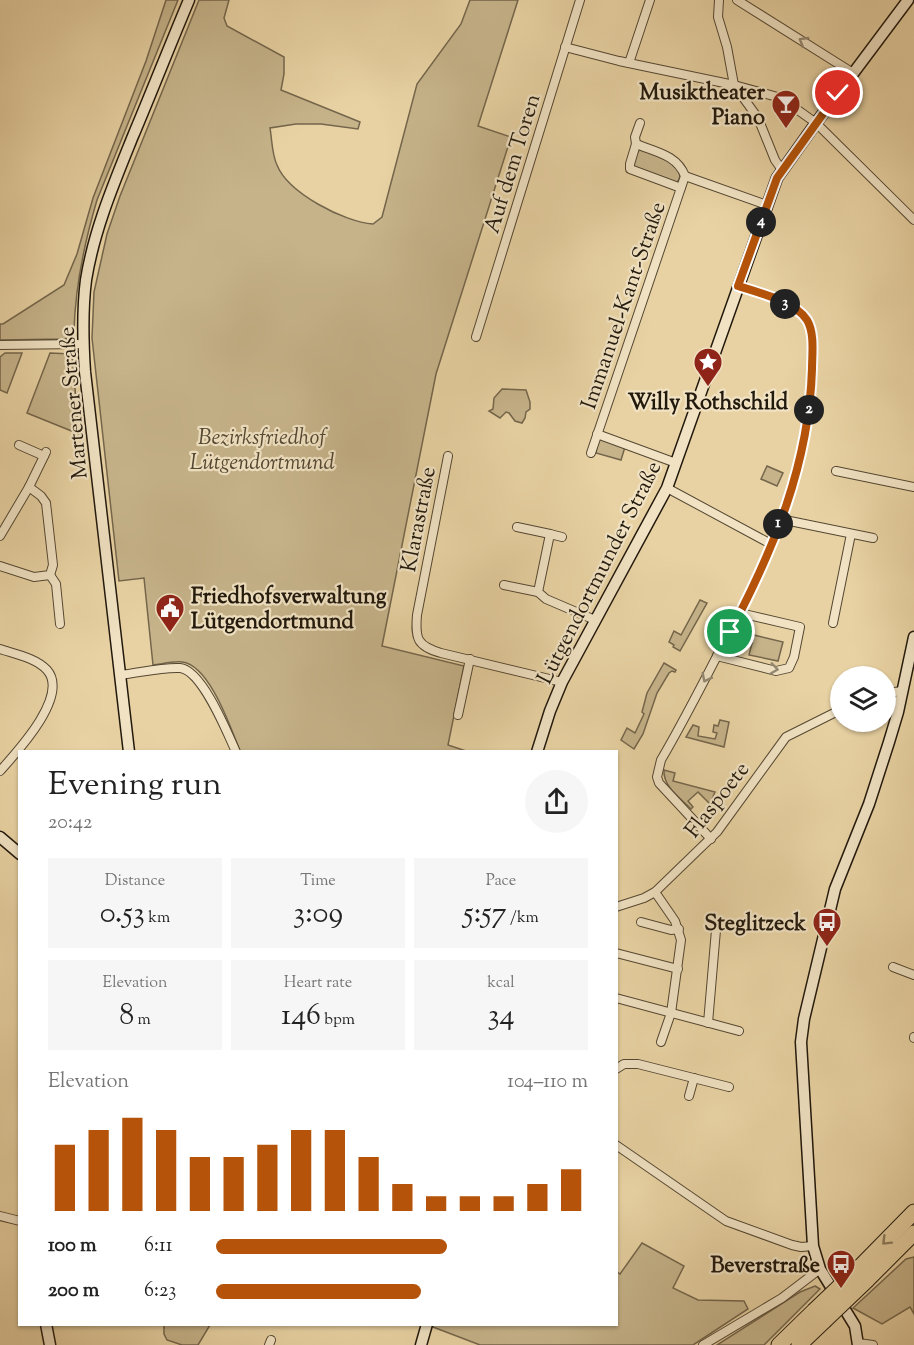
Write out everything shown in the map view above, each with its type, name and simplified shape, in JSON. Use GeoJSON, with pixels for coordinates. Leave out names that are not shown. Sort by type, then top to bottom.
{"type":"FeatureCollection","features":[{"type":"Feature","properties":{"kind":"highway"},"geometry":{"type":"LineString","coordinates":[[862,1275],[914,1212]]}},
{"type":"Feature","properties":{"kind":"highway"},"geometry":{"type":"LineString","coordinates":[[779,1345],[819,1316],[862,1275],[912,1236]]}},
{"type":"Feature","properties":{"kind":"highway"},"geometry":{"type":"LineString","coordinates":[[799,1345],[819,1316]]}},
{"type":"Feature","properties":{"kind":"street","name":"Martener Straße"},"geometry":{"type":"LineString","coordinates":[[129,750],[83,344],[86,281],[98,228],[114,184],[189,0]]}},
{"type":"Feature","properties":{"kind":"street","name":"Auf dem Toren"},"geometry":{"type":"LineString","coordinates":[[476,337],[580,0]]}},
{"type":"Feature","properties":{"kind":"street"},"geometry":{"type":"LineString","coordinates":[[629,63],[650,0]]}},
{"type":"Feature","properties":{"kind":"street"},"geometry":{"type":"LineString","coordinates":[[719,0],[718,18],[727,47],[734,85],[762,126],[775,160],[782,170]]}},
{"type":"Feature","properties":{"kind":"street"},"geometry":{"type":"LineString","coordinates":[[737,0],[853,73]]}},
{"type":"Feature","properties":{"kind":"street","name":"Lütgendortmunder Straße"},"geometry":{"type":"LineString","coordinates":[[538,750],[562,682],[667,488],[766,205],[782,170],[908,0]]}},
{"type":"Feature","properties":{"kind":"street"},"geometry":{"type":"LineString","coordinates":[[566,47],[734,85],[775,95],[788,101],[816,123],[914,220]]}},
{"type":"Feature","properties":{"kind":"street"},"geometry":{"type":"LineString","coordinates":[[751,107],[750,98],[759,92]]}},
{"type":"Feature","properties":{"kind":"street","name":"Immanuel-Kant-Straße"},"geometry":{"type":"LineString","coordinates":[[640,123],[635,137],[636,144],[630,169],[681,188]]}},
{"type":"Feature","properties":{"kind":"street"},"geometry":{"type":"LineString","coordinates":[[636,144],[673,158],[685,176],[766,205]]}},
{"type":"Feature","properties":{"kind":"street","name":"Immanuel-Kant-Straße"},"geometry":{"type":"LineString","coordinates":[[591,453],[685,176]]}},
{"type":"Feature","properties":{"kind":"street"},"geometry":{"type":"LineString","coordinates":[[711,839],[659,783],[657,777],[661,760],[740,613],[794,486],[808,422],[812,372],[810,329],[803,315],[766,296],[738,286]]}},
{"type":"Feature","properties":{"kind":"street"},"geometry":{"type":"LineString","coordinates":[[0,345],[83,344]]}},
{"type":"Feature","properties":{"kind":"street","name":"Immanuel-Kant-Straße"},"geometry":{"type":"LineString","coordinates":[[597,434],[676,463]]}},
{"type":"Feature","properties":{"kind":"street"},"geometry":{"type":"LineString","coordinates":[[0,536],[45,454],[19,445]]}},
{"type":"Feature","properties":{"kind":"street","name":"Klarastraße"},"geometry":{"type":"LineString","coordinates":[[448,456],[417,615],[416,634],[420,642],[429,649],[562,682]]}},
{"type":"Feature","properties":{"kind":"street"},"geometry":{"type":"LineString","coordinates":[[836,471],[914,487]]}},
{"type":"Feature","properties":{"kind":"street"},"geometry":{"type":"LineString","coordinates":[[28,487],[41,496],[46,504],[53,565],[50,575]]}},
{"type":"Feature","properties":{"kind":"street"},"geometry":{"type":"LineString","coordinates":[[667,488],[771,544]]}},
{"type":"Feature","properties":{"kind":"street"},"geometry":{"type":"LineString","coordinates":[[780,519],[873,538]]}},
{"type":"Feature","properties":{"kind":"street"},"geometry":{"type":"LineString","coordinates":[[518,527],[562,537]]}},
{"type":"Feature","properties":{"kind":"street"},"geometry":{"type":"LineString","coordinates":[[538,592],[550,534]]}},
{"type":"Feature","properties":{"kind":"street"},"geometry":{"type":"LineString","coordinates":[[833,623],[851,534]]}},
{"type":"Feature","properties":{"kind":"street"},"geometry":{"type":"LineString","coordinates":[[0,566],[34,577],[50,575]]}},
{"type":"Feature","properties":{"kind":"street"},"geometry":{"type":"LineString","coordinates":[[50,575],[56,584],[60,624]]}},
{"type":"Feature","properties":{"kind":"street"},"geometry":{"type":"LineString","coordinates":[[504,585],[538,592],[546,600],[595,620]]}},
{"type":"Feature","properties":{"kind":"street"},"geometry":{"type":"LineString","coordinates":[[717,656],[776,671],[789,668],[794,657],[800,627],[740,613]]}},
{"type":"Feature","properties":{"kind":"street"},"geometry":{"type":"LineString","coordinates":[[873,1345],[858,1344],[855,1326],[820,1269],[813,1246],[802,1067],[803,1026],[835,889],[869,804],[889,742],[911,669],[914,637]]}},
{"type":"Feature","properties":{"kind":"street"},"geometry":{"type":"LineString","coordinates":[[0,649],[44,667],[50,675],[52,684],[47,706],[39,723],[0,771]]}},
{"type":"Feature","properties":{"kind":"street"},"geometry":{"type":"LineString","coordinates":[[458,715],[470,659]]}},
{"type":"Feature","properties":{"kind":"street"},"geometry":{"type":"LineString","coordinates":[[120,675],[179,668],[189,671],[204,690],[235,750]]}},
{"type":"Feature","properties":{"kind":"street"},"geometry":{"type":"LineString","coordinates":[[896,692],[903,691]]}},
{"type":"Feature","properties":{"kind":"street","name":"Flaspoete"},"geometry":{"type":"LineString","coordinates":[[618,906],[655,892],[711,839],[786,737],[830,715]]}},
{"type":"Feature","properties":{"kind":"street"},"geometry":{"type":"LineString","coordinates":[[0,837],[18,852]]}},
{"type":"Feature","properties":{"kind":"street"},"geometry":{"type":"LineString","coordinates":[[655,892],[679,929],[681,940],[671,1013],[661,1042]]}},
{"type":"Feature","properties":{"kind":"street"},"geometry":{"type":"LineString","coordinates":[[641,922],[671,930],[679,929]]}},
{"type":"Feature","properties":{"kind":"street"},"geometry":{"type":"LineString","coordinates":[[708,1023],[716,930]]}},
{"type":"Feature","properties":{"kind":"street"},"geometry":{"type":"LineString","coordinates":[[618,954],[678,969]]}},
{"type":"Feature","properties":{"kind":"street"},"geometry":{"type":"LineString","coordinates":[[893,967],[914,975]]}},
{"type":"Feature","properties":{"kind":"street"},"geometry":{"type":"LineString","coordinates":[[618,999],[739,1031]]}},
{"type":"Feature","properties":{"kind":"street"},"geometry":{"type":"LineString","coordinates":[[618,1068],[629,1063],[729,1087]]}},
{"type":"Feature","properties":{"kind":"street"},"geometry":{"type":"LineString","coordinates":[[689,1096],[694,1078]]}},
{"type":"Feature","properties":{"kind":"street"},"geometry":{"type":"LineString","coordinates":[[618,1146],[726,1221],[792,1245],[813,1246]]}},
{"type":"Feature","properties":{"kind":"street"},"geometry":{"type":"LineString","coordinates":[[0,1216],[18,1220]]}},
{"type":"Feature","properties":{"kind":"street"},"geometry":{"type":"LineString","coordinates":[[703,1345],[782,1298],[820,1269]]}},
{"type":"Feature","properties":{"kind":"street"},"geometry":{"type":"LineString","coordinates":[[46,1326],[50,1345]]}},
{"type":"Feature","properties":{"kind":"street"},"geometry":{"type":"LineString","coordinates":[[421,1345],[426,1326]]}},
{"type":"Feature","properties":{"kind":"green space"},"geometry":{"type":"Polygon","coordinates":[[[166,0],[178,0],[92,216],[78,282],[74,332],[72,336],[65,339],[0,340],[0,324],[64,285],[77,254],[93,198],[146,61],[166,0]]]}},
{"type":"Feature","properties":{"kind":"green space","name":"Bezirksfriedhof Lütgendortmund"},"geometry":{"type":"Polygon","coordinates":[[[199,0],[229,0],[224,18],[227,26],[284,57],[281,90],[360,122],[358,129],[321,124],[296,124],[270,128],[275,161],[293,186],[333,212],[373,224],[382,217],[417,84],[461,24],[470,0],[518,0],[478,126],[511,137],[436,374],[382,646],[464,666],[448,745],[463,750],[240,750],[218,699],[202,674],[182,662],[153,665],[144,578],[119,581],[92,338],[94,292],[107,234],[120,196],[199,0]]]}},
{"type":"Feature","properties":{"kind":"green space"},"geometry":{"type":"Polygon","coordinates":[[[640,149],[675,163],[680,175],[679,180],[673,183],[633,167],[635,156],[640,149]]]}},
{"type":"Feature","properties":{"kind":"green space"},"geometry":{"type":"Polygon","coordinates":[[[5,353],[22,353],[7,393],[0,390],[0,357],[5,353]]]}},
{"type":"Feature","properties":{"kind":"green space"},"geometry":{"type":"Polygon","coordinates":[[[50,353],[72,354],[79,434],[27,413],[50,353]]]}},
{"type":"Feature","properties":{"kind":"green space"},"geometry":{"type":"Polygon","coordinates":[[[502,389],[526,390],[530,409],[526,412],[522,423],[515,421],[509,413],[506,412],[500,418],[489,411],[493,409],[494,398],[502,389]]]}},
{"type":"Feature","properties":{"kind":"green space"},"geometry":{"type":"Polygon","coordinates":[[[600,439],[625,447],[621,460],[596,453],[600,439]]]}},
{"type":"Feature","properties":{"kind":"green space"},"geometry":{"type":"Polygon","coordinates":[[[767,466],[783,473],[777,486],[761,479],[767,466]]]}},
{"type":"Feature","properties":{"kind":"green space"},"geometry":{"type":"Polygon","coordinates":[[[700,600],[707,603],[680,651],[669,642],[674,631],[681,635],[700,600]]]}},
{"type":"Feature","properties":{"kind":"green space"},"geometry":{"type":"Polygon","coordinates":[[[754,635],[783,642],[778,661],[749,655],[754,635]]]}},
{"type":"Feature","properties":{"kind":"green space"},"geometry":{"type":"Polygon","coordinates":[[[664,663],[676,670],[669,673],[657,693],[643,734],[634,749],[621,740],[627,728],[635,733],[644,714],[642,712],[647,693],[664,663]]]}},
{"type":"Feature","properties":{"kind":"green space"},"geometry":{"type":"Polygon","coordinates":[[[720,720],[729,722],[724,747],[686,737],[693,725],[699,727],[698,736],[715,739],[717,733],[713,732],[714,725],[718,726],[720,720]]]}},
{"type":"Feature","properties":{"kind":"green space"},"geometry":{"type":"Polygon","coordinates":[[[664,770],[675,773],[673,781],[715,792],[710,804],[698,792],[688,801],[693,807],[691,809],[670,788],[664,770]]]}},
{"type":"Feature","properties":{"kind":"green space"},"geometry":{"type":"Polygon","coordinates":[[[642,1243],[684,1266],[673,1288],[698,1300],[744,1301],[748,1309],[693,1345],[480,1345],[433,1327],[618,1326],[618,1273],[620,1274],[642,1243]]]}},
{"type":"Feature","properties":{"kind":"green space"},"geometry":{"type":"Polygon","coordinates":[[[914,1257],[914,1314],[910,1307],[882,1324],[853,1308],[906,1259],[914,1257]]]}},
{"type":"Feature","properties":{"kind":"green space"},"geometry":{"type":"Polygon","coordinates":[[[815,1286],[820,1289],[764,1345],[717,1345],[800,1292],[815,1286]]]}},
{"type":"Feature","properties":{"kind":"green space"},"geometry":{"type":"Polygon","coordinates":[[[164,1326],[209,1326],[198,1345],[182,1345],[167,1340],[164,1326]]]}},
{"type":"Feature","properties":{"kind":"place","name":"Musiktheater Piano"},"geometry":{"type":"Point","coordinates":[786,130]}},
{"type":"Feature","properties":{"kind":"place","name":"Willy Rothschild"},"geometry":{"type":"Point","coordinates":[708,388]}},
{"type":"Feature","properties":{"kind":"place","name":"Friedhofsverwaltung Lütgendortmund"},"geometry":{"type":"Point","coordinates":[170,634]}},
{"type":"Feature","properties":{"kind":"place","name":"Steglitzeck"},"geometry":{"type":"Point","coordinates":[827,948]}},
{"type":"Feature","properties":{"kind":"place","name":"Beverstraße"},"geometry":{"type":"Point","coordinates":[841,1290]}},
{"type":"Feature","properties":{"kind":"route"},"geometry":{"type":"LineString","coordinates":[[730,632],[763,566],[794,486],[808,422],[812,365],[810,329],[803,315],[779,301],[738,286],[777,178],[838,93]]}}]}
